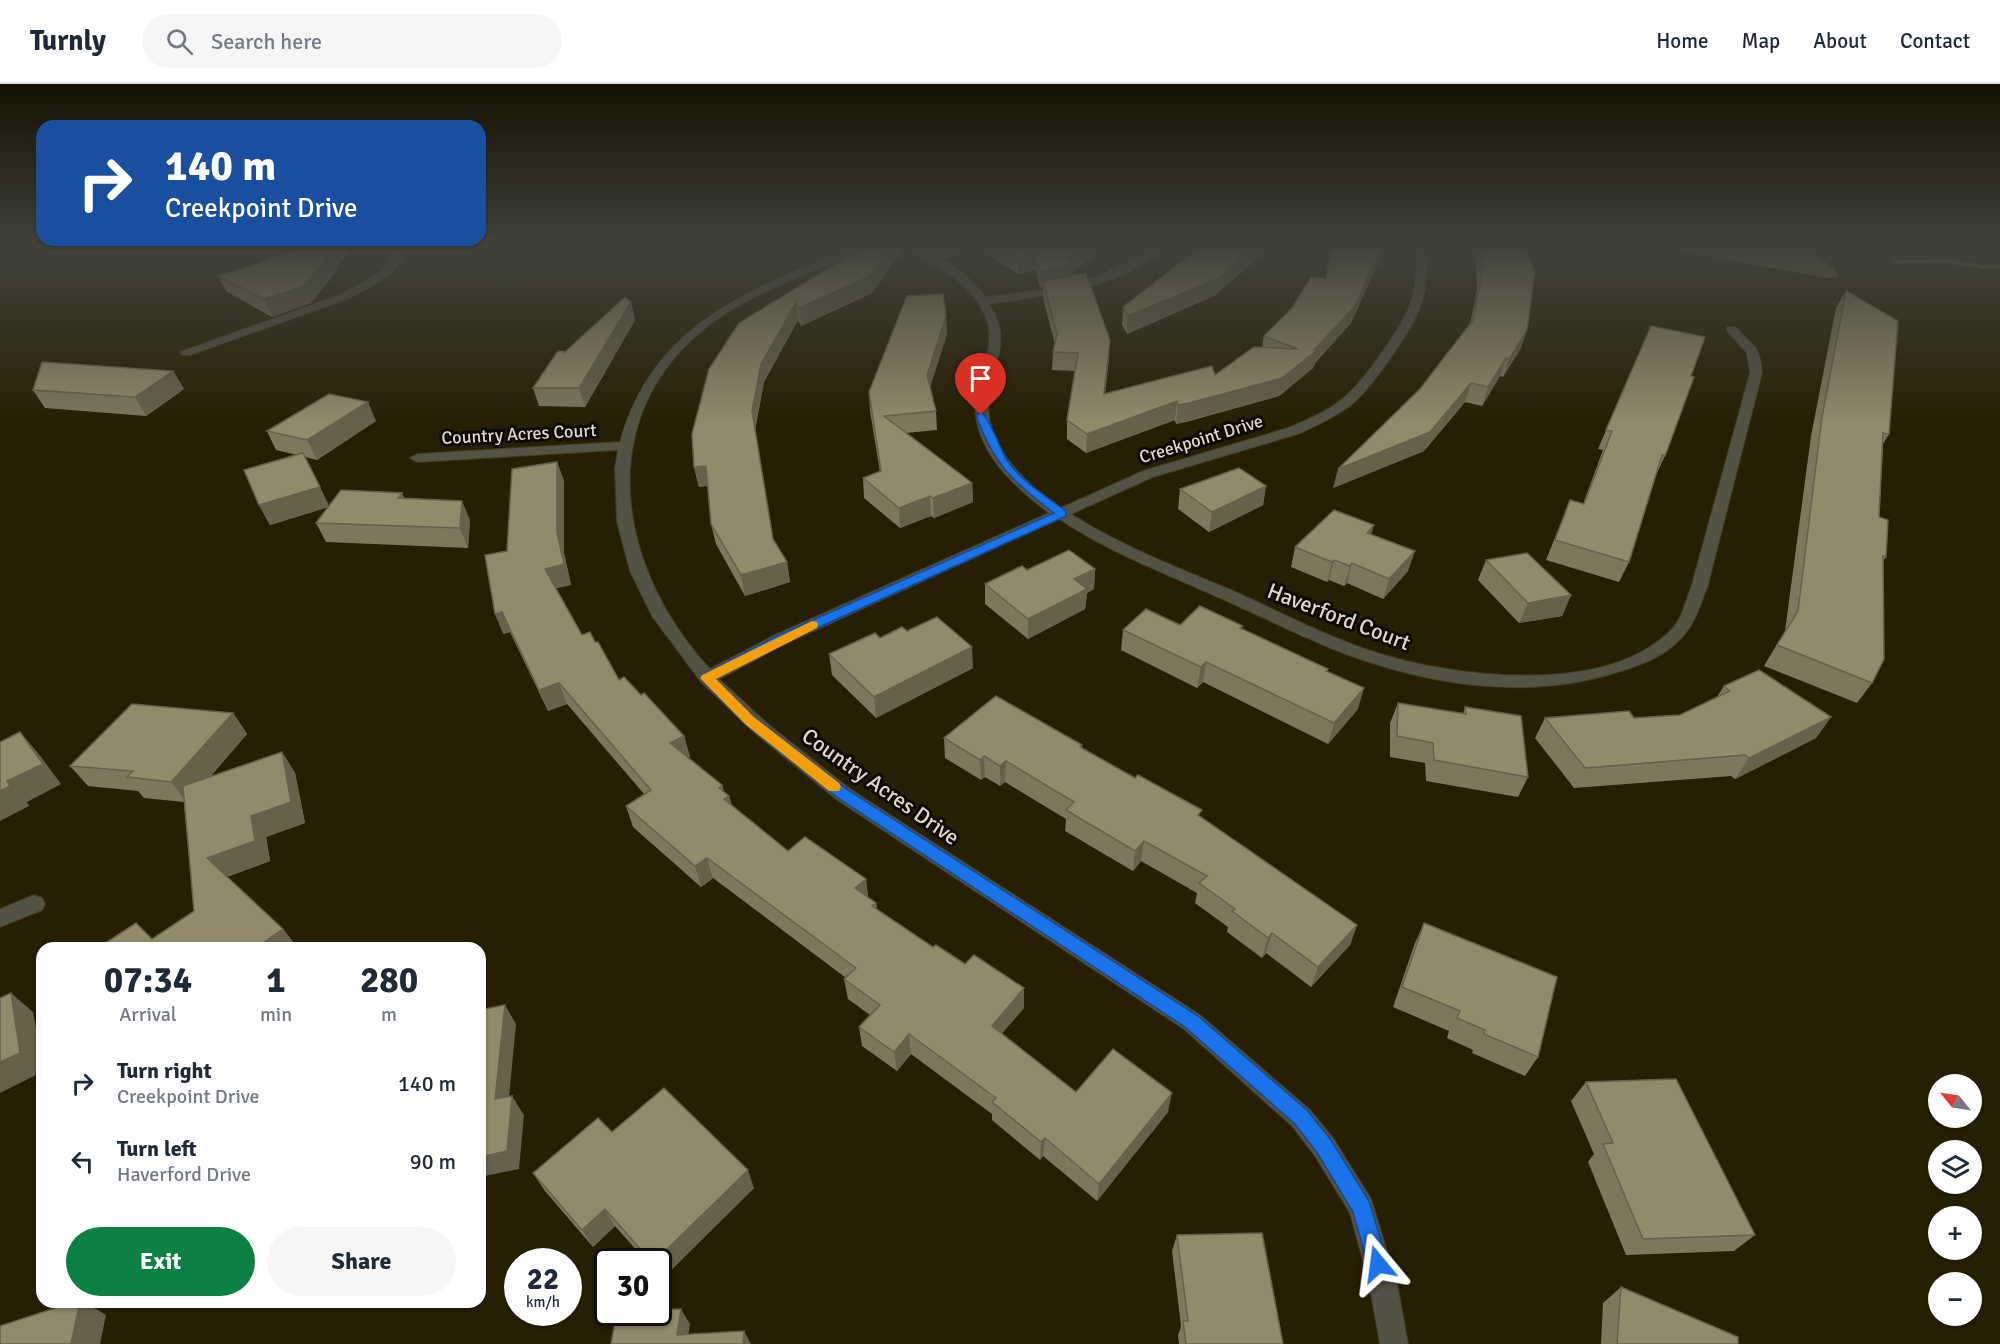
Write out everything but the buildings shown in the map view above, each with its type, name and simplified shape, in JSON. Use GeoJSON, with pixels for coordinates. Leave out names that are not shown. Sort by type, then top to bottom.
{"type":"FeatureCollection","features":[{"type":"Feature","properties":{"kind":"street"},"geometry":{"type":"LineString","coordinates":[[186,352],[315,307]]}},
{"type":"Feature","properties":{"kind":"street","name":"Country Acres Drive"},"geometry":{"type":"LineString","coordinates":[[732,307],[705,322],[682,342],[648,388],[624,446],[622,504],[634,563],[651,602],[676,641],[707,678],[750,721],[843,794],[1192,1022],[1301,1118],[1324,1147],[1362,1208],[1383,1283],[1394,1344]]}},
{"type":"Feature","properties":{"kind":"street","name":"Haverford Court"},"geometry":{"type":"LineString","coordinates":[[986,307],[995,333],[996,347],[982,399],[981,415],[986,430],[1005,465],[1026,486],[1062,514],[1135,555],[1377,659],[1420,671],[1498,681],[1543,681],[1583,677],[1610,670],[1646,656],[1672,638],[1688,618],[1699,588],[1756,373],[1756,358],[1751,347],[1731,329]]}},
{"type":"Feature","properties":{"kind":"street","name":"Creekpoint Drive"},"geometry":{"type":"LineString","coordinates":[[707,678],[781,639],[1148,474],[1288,433],[1339,407],[1355,394],[1408,328],[1415,307]]}},
{"type":"Feature","properties":{"kind":"street","name":"Country Acres Court"},"geometry":{"type":"LineString","coordinates":[[417,458],[624,446]]}},
{"type":"Feature","properties":{"kind":"street"},"geometry":{"type":"LineString","coordinates":[[0,918],[34,904]]}},
{"type":"Feature","properties":{"kind":"slow traffic"},"geometry":{"type":"LineString","coordinates":[[812,625],[707,678],[750,721],[834,787]]}},
{"type":"Feature","properties":{"kind":"route"},"geometry":{"type":"LineString","coordinates":[[981,415],[989,438],[1005,465],[1026,486],[1062,514],[781,639],[707,678],[750,721],[843,794],[1119,972],[1192,1022],[1301,1118],[1324,1147],[1362,1208],[1378,1264]]}}]}
